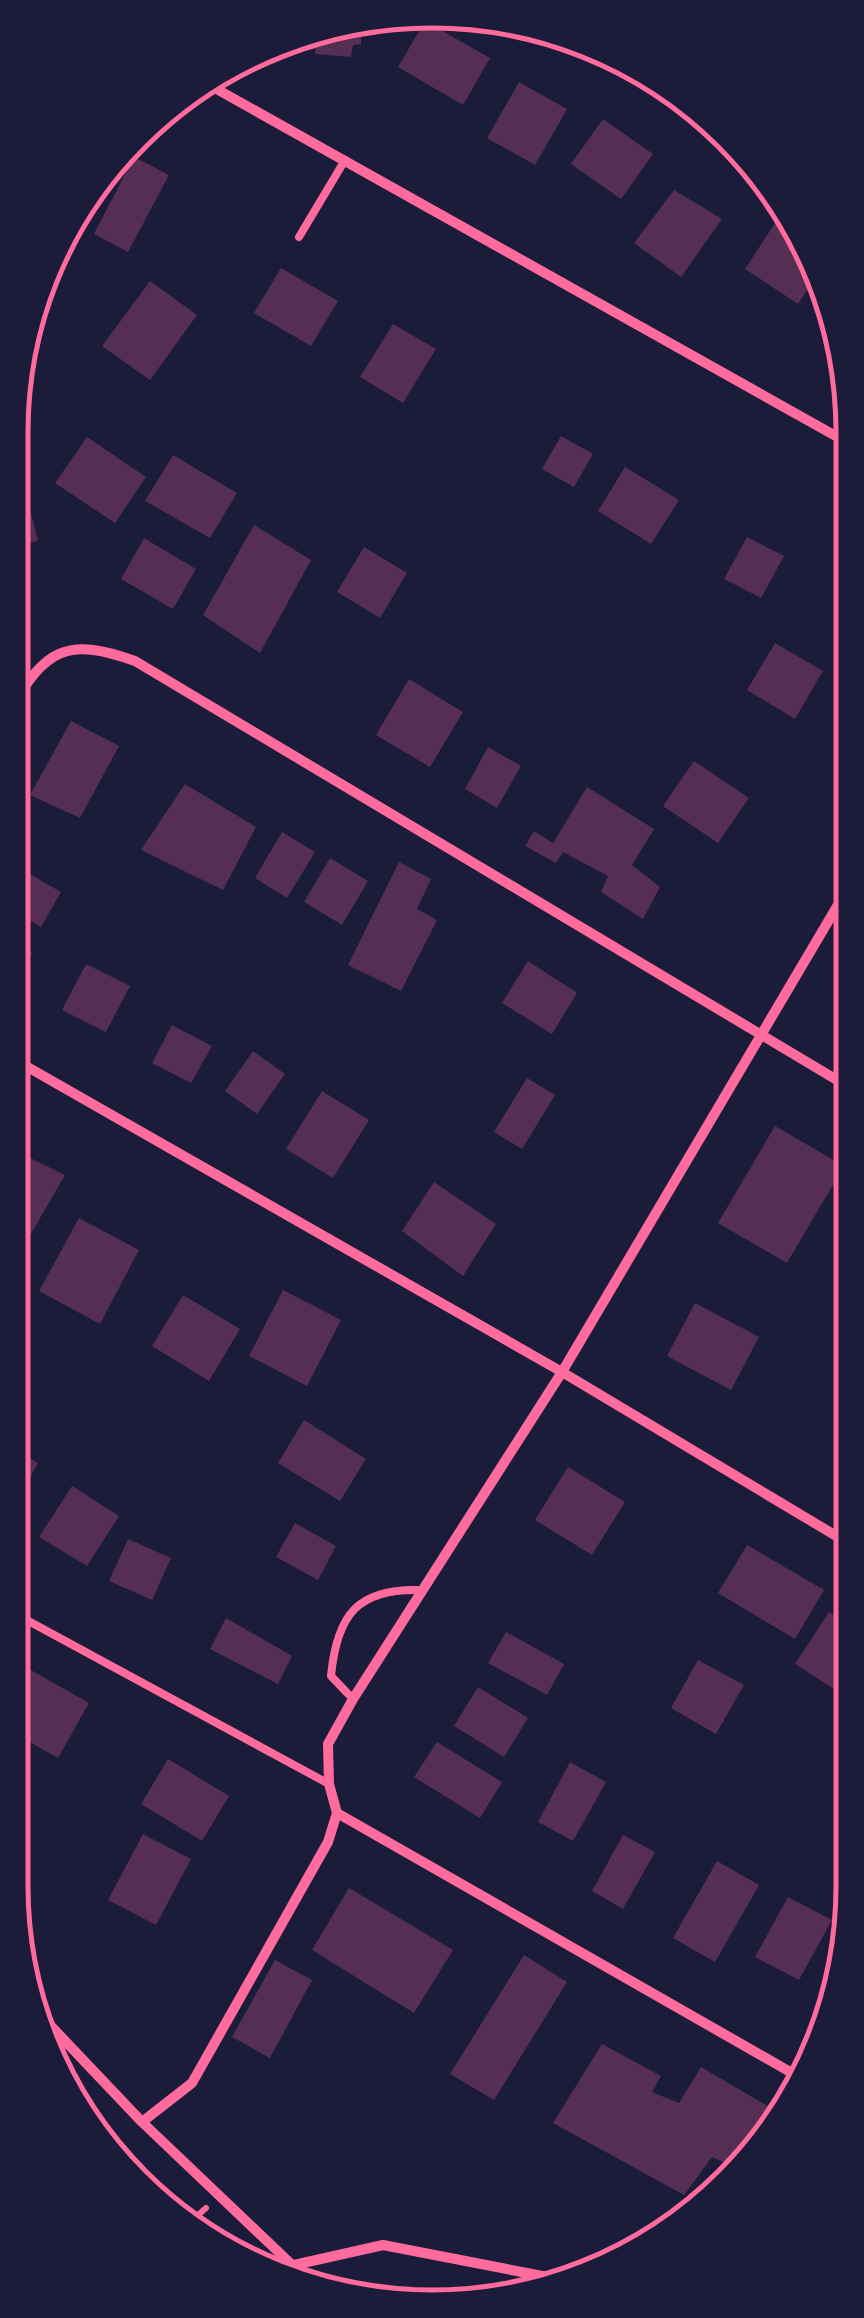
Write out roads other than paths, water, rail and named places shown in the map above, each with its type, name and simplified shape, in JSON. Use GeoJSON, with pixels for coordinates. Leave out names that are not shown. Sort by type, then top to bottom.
{"type":"FeatureCollection","features":[{"type":"Feature","properties":{"kind":"street"},"geometry":{"type":"LineString","coordinates":[[218,90],[836,436]]}},
{"type":"Feature","properties":{"kind":"street"},"geometry":{"type":"LineString","coordinates":[[28,679],[54,654],[76,648],[103,650],[135,661],[836,1080]]}},
{"type":"Feature","properties":{"kind":"street"},"geometry":{"type":"LineString","coordinates":[[142,2122],[192,2083],[328,1842],[337,1812],[328,1784],[328,1744],[353,1699],[562,1372],[836,908]]}},
{"type":"Feature","properties":{"kind":"street"},"geometry":{"type":"LineString","coordinates":[[28,1067],[562,1372],[836,1536]]}},
{"type":"Feature","properties":{"kind":"street"},"geometry":{"type":"LineString","coordinates":[[337,1812],[791,2072]]}},
{"type":"Feature","properties":{"kind":"street"},"geometry":{"type":"LineString","coordinates":[[54,2029],[142,2122],[294,2265],[383,2246],[540,2276]]}},
{"type":"Feature","properties":{"kind":"lane"},"geometry":{"type":"LineString","coordinates":[[299,237],[345,160]]}},
{"type":"Feature","properties":{"kind":"lane"},"geometry":{"type":"LineString","coordinates":[[353,1699],[330,1676],[334,1645],[356,1604],[386,1589],[421,1590]]}},
{"type":"Feature","properties":{"kind":"lane"},"geometry":{"type":"LineString","coordinates":[[28,1622],[328,1784]]}}]}
